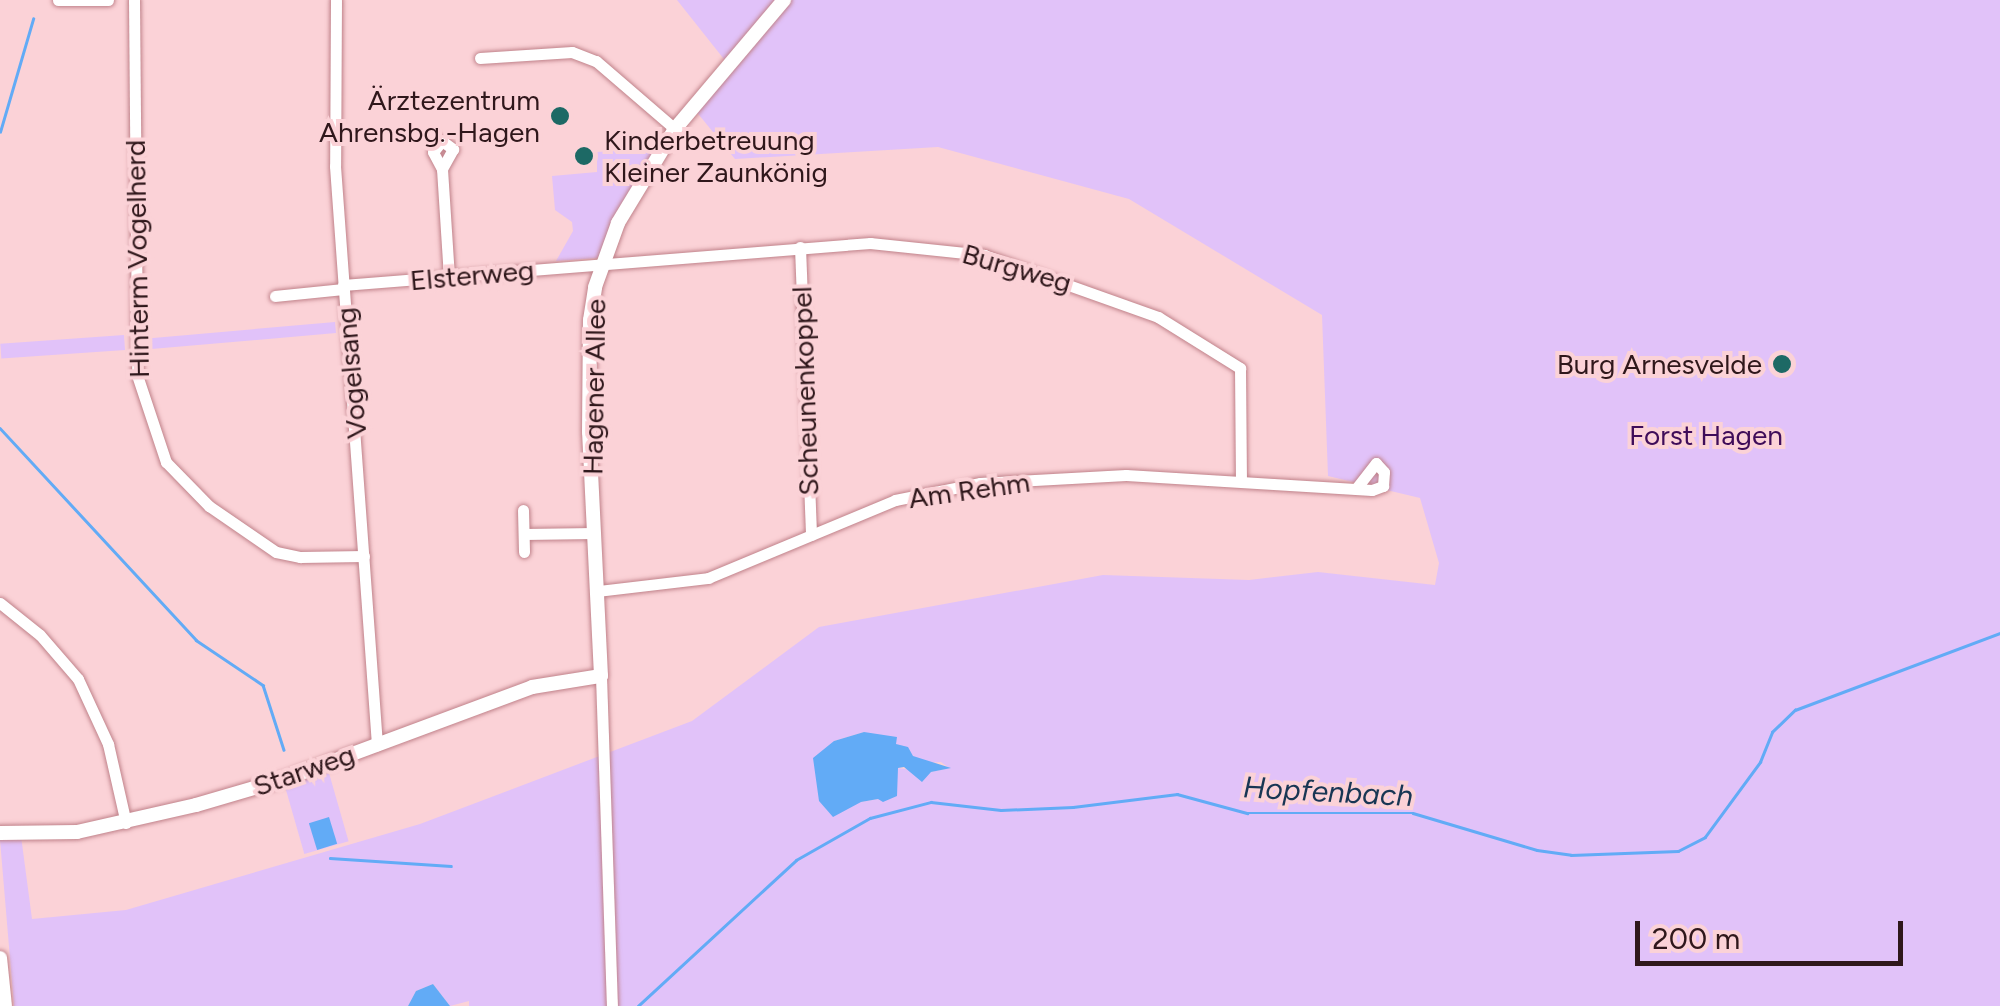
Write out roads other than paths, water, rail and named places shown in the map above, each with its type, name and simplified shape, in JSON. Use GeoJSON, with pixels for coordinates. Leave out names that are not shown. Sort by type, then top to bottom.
{"type":"FeatureCollection","features":[{"type":"Feature","properties":{"kind":"street"},"geometry":{"type":"LineString","coordinates":[[58,0],[108,0]]}},
{"type":"Feature","properties":{"kind":"street","name":"Hinterm Vogelherd"},"geometry":{"type":"LineString","coordinates":[[134,0],[137,375],[166,462],[208,506],[276,552],[300,557],[364,556]]}},
{"type":"Feature","properties":{"kind":"street","name":"Vogelsang"},"geometry":{"type":"LineString","coordinates":[[336,0],[334,130],[377,745]]}},
{"type":"Feature","properties":{"kind":"street","name":"Hagener Allee"},"geometry":{"type":"LineString","coordinates":[[612,1006],[589,345],[601,264],[632,196],[674,129],[784,0]]}},
{"type":"Feature","properties":{"kind":"street"},"geometry":{"type":"LineString","coordinates":[[480,58],[572,52],[596,61],[674,129]]}},
{"type":"Feature","properties":{"kind":"street"},"geometry":{"type":"LineString","coordinates":[[442,169],[449,277]]}},
{"type":"Feature","properties":{"kind":"street","name":"Burgweg"},"geometry":{"type":"LineString","coordinates":[[601,264],[870,243],[984,255],[1158,317],[1240,368],[1241,480]]}},
{"type":"Feature","properties":{"kind":"street","name":"Scheunenkoppel"},"geometry":{"type":"LineString","coordinates":[[800,247],[811,535]]}},
{"type":"Feature","properties":{"kind":"street","name":"Elsterweg"},"geometry":{"type":"LineString","coordinates":[[275,296],[601,264]]}},
{"type":"Feature","properties":{"kind":"street","name":"Am Rehm"},"geometry":{"type":"LineString","coordinates":[[598,591],[708,578],[895,500],[980,483],[1126,475],[1357,486]]}},
{"type":"Feature","properties":{"kind":"street"},"geometry":{"type":"LineString","coordinates":[[523,510],[524,552]]}},
{"type":"Feature","properties":{"kind":"street"},"geometry":{"type":"LineString","coordinates":[[524,534],[594,534]]}},
{"type":"Feature","properties":{"kind":"street"},"geometry":{"type":"LineString","coordinates":[[0,603],[52,647],[84,690],[108,744],[126,823]]}},
{"type":"Feature","properties":{"kind":"street","name":"Starweg"},"geometry":{"type":"LineString","coordinates":[[0,833],[77,832],[126,823],[285,779],[532,687],[601,676]]}},
{"type":"Feature","properties":{"kind":"street"},"geometry":{"type":"LineString","coordinates":[[0,958],[5,1006]]}},
{"type":"Feature","properties":{"kind":"water"},"geometry":{"type":"Polygon","coordinates":[[[864,732],[897,737],[896,744],[908,747],[913,756],[951,768],[931,772],[922,782],[904,767],[898,768],[897,796],[883,802],[861,802],[833,817],[819,801],[813,758],[834,741],[864,732]]]}},
{"type":"Feature","properties":{"kind":"water"},"geometry":{"type":"Polygon","coordinates":[[[329,817],[337,844],[317,850],[309,823],[329,817]]]}},
{"type":"Feature","properties":{"kind":"water"},"geometry":{"type":"Polygon","coordinates":[[[433,984],[450,1006],[408,1006],[416,991],[433,984]]]}},
{"type":"Feature","properties":{"kind":"waterway"},"geometry":{"type":"LineString","coordinates":[[0,132],[33,19]]}},
{"type":"Feature","properties":{"kind":"waterway"},"geometry":{"type":"LineString","coordinates":[[0,428],[196,640],[263,685],[284,750]]}},
{"type":"Feature","properties":{"kind":"waterway","name":"Hopfenbach"},"geometry":{"type":"LineString","coordinates":[[638,1006],[796,860],[870,818],[931,802],[1001,810],[1073,807],[1177,794],[1247,813],[1413,813],[1537,850],[1571,855],[1678,851],[1705,837],[1760,762],[1772,732],[1795,710],[2000,633]]}},
{"type":"Feature","properties":{"kind":"waterway"},"geometry":{"type":"LineString","coordinates":[[330,858],[451,866]]}},
{"type":"Feature","properties":{"kind":"place","name":"Ärztezentrum Ahrensbg.-Hagen"},"geometry":{"type":"Point","coordinates":[560,116]}},
{"type":"Feature","properties":{"kind":"place","name":"Kinderbetreuung Kleiner Zaunkönig"},"geometry":{"type":"Point","coordinates":[584,156]}},
{"type":"Feature","properties":{"kind":"place","name":"Burg Arnesvelde"},"geometry":{"type":"Point","coordinates":[1782,364]}},
{"type":"Feature","properties":{"kind":"park label","name":"Forst Hagen"},"geometry":{"type":"Point","coordinates":[1706,435]}}]}
